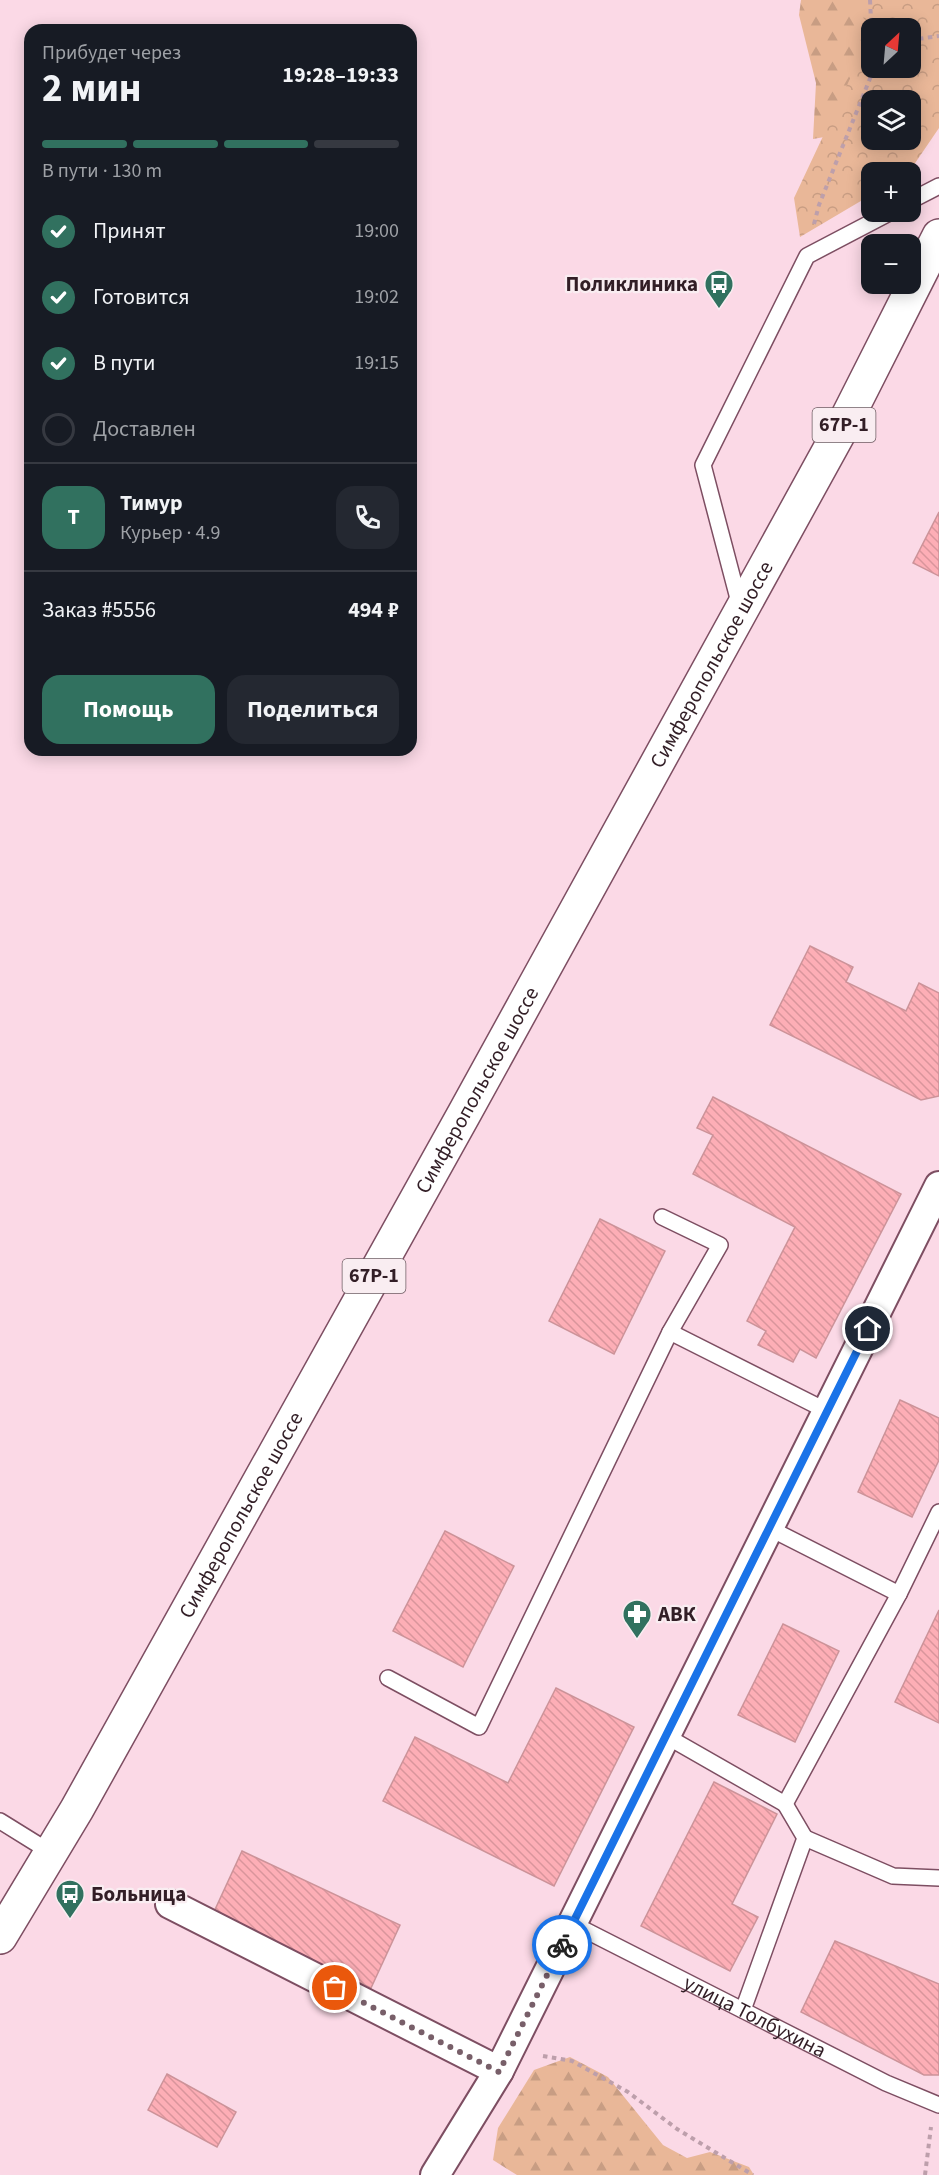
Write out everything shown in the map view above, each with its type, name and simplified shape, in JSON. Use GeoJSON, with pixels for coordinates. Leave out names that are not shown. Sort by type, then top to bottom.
{"type":"FeatureCollection","features":[{"type":"Feature","properties":{"kind":"main road","name":"Симферопольское шоссе"},"geometry":{"type":"LineString","coordinates":[[0,1937],[77,1809],[741,611],[846,420],[939,236]]}},
{"type":"Feature","properties":{"kind":"street"},"geometry":{"type":"LineString","coordinates":[[435,2175],[504,2062],[939,1187]]}},
{"type":"Feature","properties":{"kind":"street"},"geometry":{"type":"LineString","coordinates":[[170,1904],[504,2062]]}},
{"type":"Feature","properties":{"kind":"lane"},"geometry":{"type":"LineString","coordinates":[[921,195],[939,186]]}},
{"type":"Feature","properties":{"kind":"lane"},"geometry":{"type":"LineString","coordinates":[[741,611],[703,465],[807,256],[872,222]]}},
{"type":"Feature","properties":{"kind":"lane"},"geometry":{"type":"LineString","coordinates":[[388,1678],[479,1727],[670,1332],[720,1245],[662,1217]]}},
{"type":"Feature","properties":{"kind":"lane"},"geometry":{"type":"LineString","coordinates":[[670,1332],[827,1411]]}},
{"type":"Feature","properties":{"kind":"lane"},"geometry":{"type":"LineString","coordinates":[[785,1804],[899,1594],[939,1512]]}},
{"type":"Feature","properties":{"kind":"lane"},"geometry":{"type":"LineString","coordinates":[[769,1528],[899,1594]]}},
{"type":"Feature","properties":{"kind":"lane"},"geometry":{"type":"LineString","coordinates":[[666,1736],[785,1804],[805,1838],[892,1876],[939,1878]]}},
{"type":"Feature","properties":{"kind":"lane"},"geometry":{"type":"LineString","coordinates":[[0,1821],[50,1852]]}},
{"type":"Feature","properties":{"kind":"lane"},"geometry":{"type":"LineString","coordinates":[[744,2010],[805,1838]]}},
{"type":"Feature","properties":{"kind":"lane","name":"улица Толбухина"},"geometry":{"type":"LineString","coordinates":[[573,1924],[886,2083],[937,2104]]}},
{"type":"Feature","properties":{"kind":"path"},"geometry":{"type":"LineString","coordinates":[[870,0],[871,18]]}},
{"type":"Feature","properties":{"kind":"path"},"geometry":{"type":"LineString","coordinates":[[921,38],[939,36]]}},
{"type":"Feature","properties":{"kind":"path"},"geometry":{"type":"LineString","coordinates":[[807,256],[819,205],[870,78]]}},
{"type":"Feature","properties":{"kind":"path"},"geometry":{"type":"LineString","coordinates":[[504,2062],[572,2061],[628,2092],[677,2129],[753,2175]]}},
{"type":"Feature","properties":{"kind":"path"},"geometry":{"type":"LineString","coordinates":[[925,2175],[937,2104]]}},
{"type":"Feature","properties":{"kind":"green space"},"geometry":{"type":"Polygon","coordinates":[[[801,0],[895,0],[880,18],[861,18],[861,78],[866,78],[830,136],[813,139],[816,83],[799,15],[801,0]]]}},
{"type":"Feature","properties":{"kind":"green space"},"geometry":{"type":"Polygon","coordinates":[[[855,0],[939,0],[939,128],[916,162],[861,162],[861,201],[800,237],[794,198],[861,55],[861,78],[921,78],[921,18],[863,18],[855,0]]]}},
{"type":"Feature","properties":{"kind":"green space"},"geometry":{"type":"Polygon","coordinates":[[[570,2057],[608,2077],[663,2145],[687,2158],[710,2152],[749,2167],[754,2175],[517,2175],[493,2160],[498,2128],[534,2070],[570,2057]]]}},
{"type":"Feature","properties":{"kind":"building"},"geometry":{"type":"Polygon","coordinates":[[[939,512],[939,576],[913,563],[939,512]]]}},
{"type":"Feature","properties":{"kind":"building"},"geometry":{"type":"Polygon","coordinates":[[[810,946],[853,967],[846,982],[906,1011],[919,983],[939,993],[939,1096],[921,1100],[770,1025],[810,946]]]}},
{"type":"Feature","properties":{"kind":"building"},"geometry":{"type":"Polygon","coordinates":[[[713,1097],[901,1194],[816,1358],[800,1349],[793,1362],[758,1345],[766,1331],[747,1321],[795,1227],[693,1174],[713,1135],[697,1128],[713,1097]]]}},
{"type":"Feature","properties":{"kind":"building"},"geometry":{"type":"Polygon","coordinates":[[[600,1219],[665,1251],[614,1354],[549,1321],[600,1219]]]}},
{"type":"Feature","properties":{"kind":"building"},"geometry":{"type":"Polygon","coordinates":[[[900,1400],[939,1418],[939,1460],[912,1517],[858,1492],[900,1400]]]}},
{"type":"Feature","properties":{"kind":"building"},"geometry":{"type":"Polygon","coordinates":[[[445,1531],[514,1566],[463,1667],[393,1631],[445,1531]]]}},
{"type":"Feature","properties":{"kind":"building"},"geometry":{"type":"Polygon","coordinates":[[[939,1610],[939,1723],[895,1702],[939,1610]]]}},
{"type":"Feature","properties":{"kind":"building"},"geometry":{"type":"Polygon","coordinates":[[[783,1624],[839,1651],[795,1742],[738,1715],[783,1624]]]}},
{"type":"Feature","properties":{"kind":"building"},"geometry":{"type":"Polygon","coordinates":[[[556,1688],[634,1727],[554,1886],[383,1801],[415,1737],[508,1783],[556,1688]]]}},
{"type":"Feature","properties":{"kind":"building"},"geometry":{"type":"Polygon","coordinates":[[[714,1782],[777,1814],[732,1904],[758,1917],[730,1971],[641,1926],[714,1782]]]}},
{"type":"Feature","properties":{"kind":"building"},"geometry":{"type":"Polygon","coordinates":[[[242,1851],[400,1925],[371,1988],[213,1914],[242,1851]]]}},
{"type":"Feature","properties":{"kind":"building"},"geometry":{"type":"Polygon","coordinates":[[[835,1941],[939,1984],[939,2075],[924,2075],[801,2012],[835,1941]]]}},
{"type":"Feature","properties":{"kind":"building"},"geometry":{"type":"Polygon","coordinates":[[[167,2074],[236,2112],[217,2147],[148,2110],[167,2074]]]}},
{"type":"Feature","properties":{"kind":"way so far"},"geometry":{"type":"LineString","coordinates":[[335,1988],[499,2072],[562,1945]]}},
{"type":"Feature","properties":{"kind":"place","name":"Поликлиника"},"geometry":{"type":"Point","coordinates":[719,310]}},
{"type":"Feature","properties":{"kind":"place","name":"АВК"},"geometry":{"type":"Point","coordinates":[637,1640]}},
{"type":"Feature","properties":{"kind":"place","name":"Больница"},"geometry":{"type":"Point","coordinates":[70,1920]}},
{"type":"Feature","properties":{"kind":"route"},"geometry":{"type":"LineString","coordinates":[[562,1945],[868,1329]]}}]}
